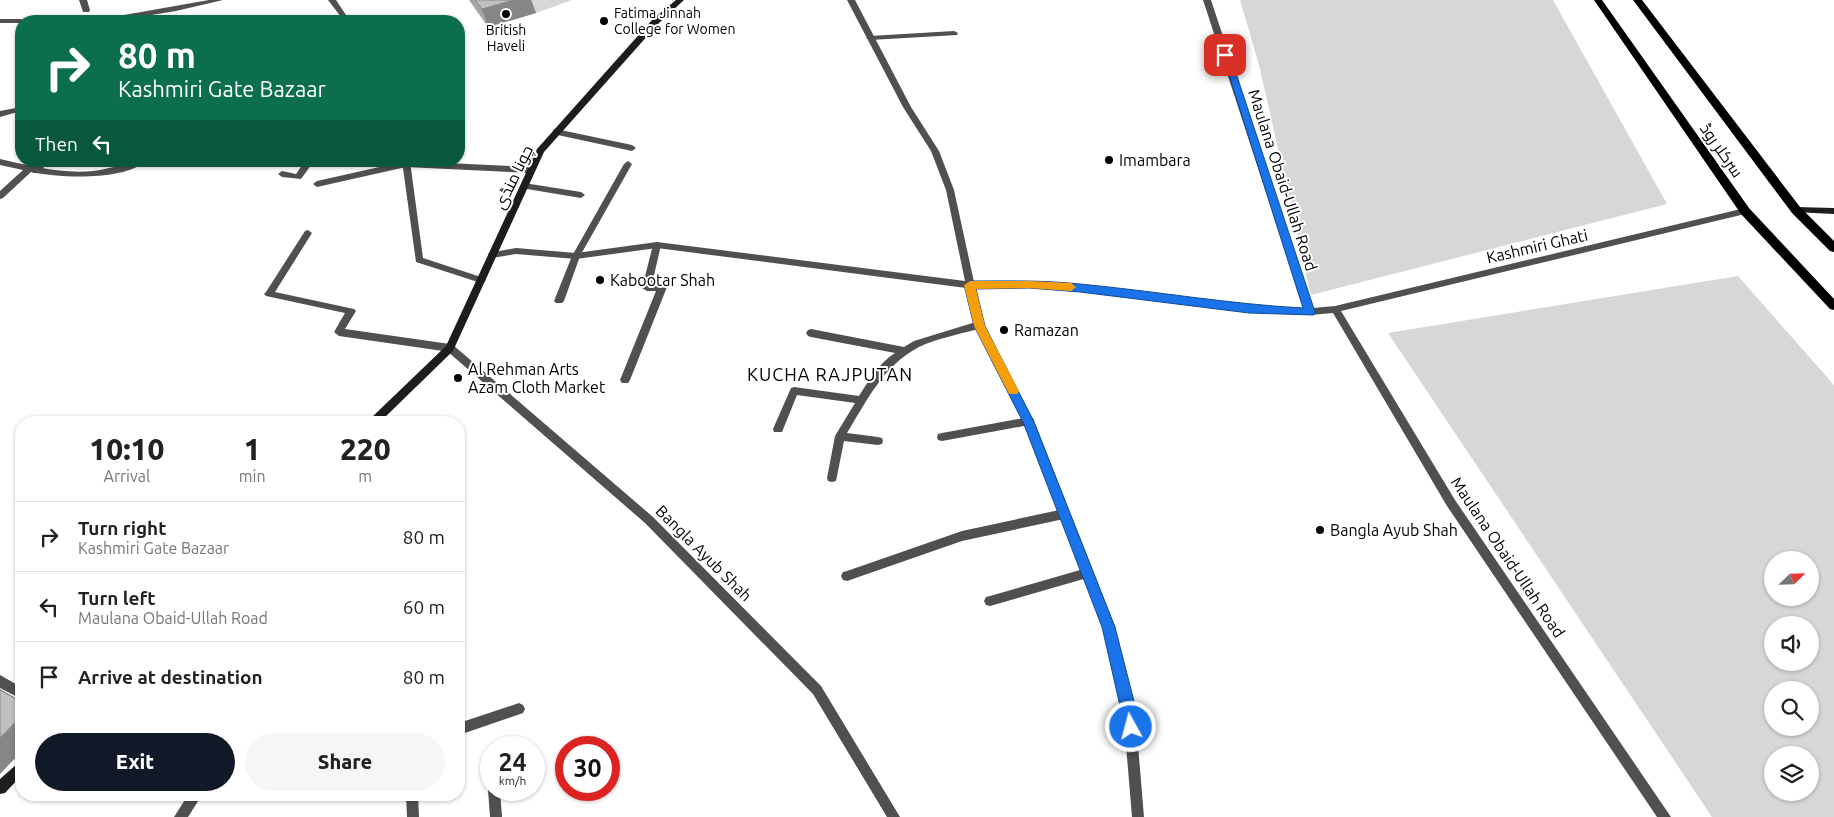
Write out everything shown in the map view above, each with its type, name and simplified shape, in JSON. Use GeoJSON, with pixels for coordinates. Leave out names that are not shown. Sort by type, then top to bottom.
{"type":"FeatureCollection","features":[{"type":"Feature","properties":{"kind":"main road","name":"سرکلر روڈ"},"geometry":{"type":"LineString","coordinates":[[1598,0],[1745,211],[1834,306]]}},
{"type":"Feature","properties":{"kind":"main road","name":"سرکلر روڈ"},"geometry":{"type":"LineString","coordinates":[[1637,0],[1796,210],[1834,248]]}},
{"type":"Feature","properties":{"kind":"street"},"geometry":{"type":"LineString","coordinates":[[83,0],[86,10]]}},
{"type":"Feature","properties":{"kind":"street"},"geometry":{"type":"LineString","coordinates":[[139,15],[176,10],[219,0]]}},
{"type":"Feature","properties":{"kind":"street"},"geometry":{"type":"LineString","coordinates":[[332,0],[343,15]]}},
{"type":"Feature","properties":{"kind":"street","name":"چونا منڈی"},"geometry":{"type":"LineString","coordinates":[[450,348],[540,150],[655,22],[680,0]]}},
{"type":"Feature","properties":{"kind":"street"},"geometry":{"type":"LineString","coordinates":[[850,0],[907,107],[935,151],[950,190],[979,326],[1028,422],[1109,627],[1129,709],[1138,817]]}},
{"type":"Feature","properties":{"kind":"street","name":"Maulana Obaid-Ullah Road"},"geometry":{"type":"LineString","coordinates":[[1207,0],[1310,312]]}},
{"type":"Feature","properties":{"kind":"street"},"geometry":{"type":"LineString","coordinates":[[0,21],[15,22]]}},
{"type":"Feature","properties":{"kind":"street"},"geometry":{"type":"LineString","coordinates":[[870,38],[954,33]]}},
{"type":"Feature","properties":{"kind":"street"},"geometry":{"type":"LineString","coordinates":[[0,114],[15,110]]}},
{"type":"Feature","properties":{"kind":"street"},"geometry":{"type":"LineString","coordinates":[[556,132],[632,148]]}},
{"type":"Feature","properties":{"kind":"street"},"geometry":{"type":"LineString","coordinates":[[0,162],[15,166]]}},
{"type":"Feature","properties":{"kind":"street"},"geometry":{"type":"LineString","coordinates":[[559,301],[576,256],[628,164]]}},
{"type":"Feature","properties":{"kind":"street"},"geometry":{"type":"LineString","coordinates":[[465,166],[531,170]]}},
{"type":"Feature","properties":{"kind":"street"},"geometry":{"type":"LineString","coordinates":[[20,167],[75,174],[130,167]]}},
{"type":"Feature","properties":{"kind":"street"},"geometry":{"type":"LineString","coordinates":[[0,196],[36,167]]}},
{"type":"Feature","properties":{"kind":"street"},"geometry":{"type":"LineString","coordinates":[[282,174],[298,177],[306,167]]}},
{"type":"Feature","properties":{"kind":"street"},"geometry":{"type":"LineString","coordinates":[[317,184],[389,167]]}},
{"type":"Feature","properties":{"kind":"street"},"geometry":{"type":"LineString","coordinates":[[407,167],[419,260],[480,280]]}},
{"type":"Feature","properties":{"kind":"street"},"geometry":{"type":"LineString","coordinates":[[524,186],[580,195]]}},
{"type":"Feature","properties":{"kind":"street"},"geometry":{"type":"LineString","coordinates":[[1796,210],[1834,211]]}},
{"type":"Feature","properties":{"kind":"street","name":"Kashmiri Ghati"},"geometry":{"type":"LineString","coordinates":[[492,255],[516,251],[576,256],[657,245],[970,285],[1029,284],[1080,288],[1249,309],[1310,312],[1335,309],[1745,211]]}},
{"type":"Feature","properties":{"kind":"street"},"geometry":{"type":"LineString","coordinates":[[308,233],[270,294],[351,311],[339,332],[450,348]]}},
{"type":"Feature","properties":{"kind":"street"},"geometry":{"type":"LineString","coordinates":[[625,380],[662,287],[647,288],[657,245]]}},
{"type":"Feature","properties":{"kind":"street","name":"Maulana Obaid-Ullah Road"},"geometry":{"type":"LineString","coordinates":[[1335,309],[1451,503],[1664,817]]}},
{"type":"Feature","properties":{"kind":"street"},"geometry":{"type":"LineString","coordinates":[[832,478],[840,436],[860,400],[876,377],[893,358],[917,344],[979,326]]}},
{"type":"Feature","properties":{"kind":"street"},"geometry":{"type":"LineString","coordinates":[[811,333],[904,351]]}},
{"type":"Feature","properties":{"kind":"street"},"geometry":{"type":"LineString","coordinates":[[380,416],[450,348]]}},
{"type":"Feature","properties":{"kind":"street","name":"Bangla Ayub Shah"},"geometry":{"type":"LineString","coordinates":[[450,348],[649,520],[817,690],[894,817]]}},
{"type":"Feature","properties":{"kind":"street"},"geometry":{"type":"LineString","coordinates":[[778,430],[794,391],[860,400]]}},
{"type":"Feature","properties":{"kind":"street"},"geometry":{"type":"LineString","coordinates":[[942,437],[1028,422]]}},
{"type":"Feature","properties":{"kind":"street"},"geometry":{"type":"LineString","coordinates":[[840,436],[878,441]]}},
{"type":"Feature","properties":{"kind":"street"},"geometry":{"type":"LineString","coordinates":[[847,576],[962,536],[1064,514]]}},
{"type":"Feature","properties":{"kind":"street"},"geometry":{"type":"LineString","coordinates":[[990,601],[1087,572]]}},
{"type":"Feature","properties":{"kind":"street"},"geometry":{"type":"LineString","coordinates":[[0,680],[15,689]]}},
{"type":"Feature","properties":{"kind":"street"},"geometry":{"type":"LineString","coordinates":[[465,728],[519,709]]}},
{"type":"Feature","properties":{"kind":"street"},"geometry":{"type":"LineString","coordinates":[[0,788],[15,774]]}},
{"type":"Feature","properties":{"kind":"street"},"geometry":{"type":"LineString","coordinates":[[180,817],[192,801]]}},
{"type":"Feature","properties":{"kind":"street"},"geometry":{"type":"LineString","coordinates":[[412,801],[413,817]]}},
{"type":"Feature","properties":{"kind":"street"},"geometry":{"type":"LineString","coordinates":[[495,801],[496,817]]}},
{"type":"Feature","properties":{"kind":"shaded area"},"geometry":{"type":"Polygon","coordinates":[[[529,0],[572,0],[536,13],[529,0]]]}},
{"type":"Feature","properties":{"kind":"shaded area"},"geometry":{"type":"Polygon","coordinates":[[[1240,0],[1553,0],[1667,204],[1311,295],[1259,65],[1240,0]]]}},
{"type":"Feature","properties":{"kind":"shaded area"},"geometry":{"type":"Polygon","coordinates":[[[1738,276],[1834,385],[1834,817],[1712,817],[1388,333],[1738,276]]]}},
{"type":"Feature","properties":{"kind":"building"},"geometry":{"type":"Polygon","coordinates":[[[475,0],[514,0],[482,9],[475,0]]]}},
{"type":"Feature","properties":{"kind":"building"},"geometry":{"type":"Polygon","coordinates":[[[0,690],[15,699],[15,722],[0,738],[0,690]]]}},
{"type":"Feature","properties":{"kind":"slow traffic"},"geometry":{"type":"LineString","coordinates":[[1013,391],[979,326],[970,285],[1029,284],[1071,287]]}},
{"type":"Feature","properties":{"kind":"place","name":"British Haveli"},"geometry":{"type":"Point","coordinates":[506,14]}},
{"type":"Feature","properties":{"kind":"place","name":"Fatima Jinnah College for Women"},"geometry":{"type":"Point","coordinates":[604,21]}},
{"type":"Feature","properties":{"kind":"place","name":"Imambara"},"geometry":{"type":"Point","coordinates":[1109,160]}},
{"type":"Feature","properties":{"kind":"place","name":"Kabootar Shah"},"geometry":{"type":"Point","coordinates":[600,280]}},
{"type":"Feature","properties":{"kind":"place","name":"Ramazan"},"geometry":{"type":"Point","coordinates":[1004,330]}},
{"type":"Feature","properties":{"kind":"place","name":"Al Rehman Arts Azam Cloth Market"},"geometry":{"type":"Point","coordinates":[458,378]}},
{"type":"Feature","properties":{"kind":"place","name":"Bangla Ayub Shah"},"geometry":{"type":"Point","coordinates":[1320,530]}},
{"type":"Feature","properties":{"kind":"district","name":"KUCHA RAJPUTAN"},"geometry":{"type":"Point","coordinates":[830,374]}},
{"type":"Feature","properties":{"kind":"route"},"geometry":{"type":"LineString","coordinates":[[1131,727],[1129,709],[1109,627],[1028,422],[979,326],[970,285],[1029,284],[1080,288],[1249,309],[1310,312],[1225,55]]}}]}
